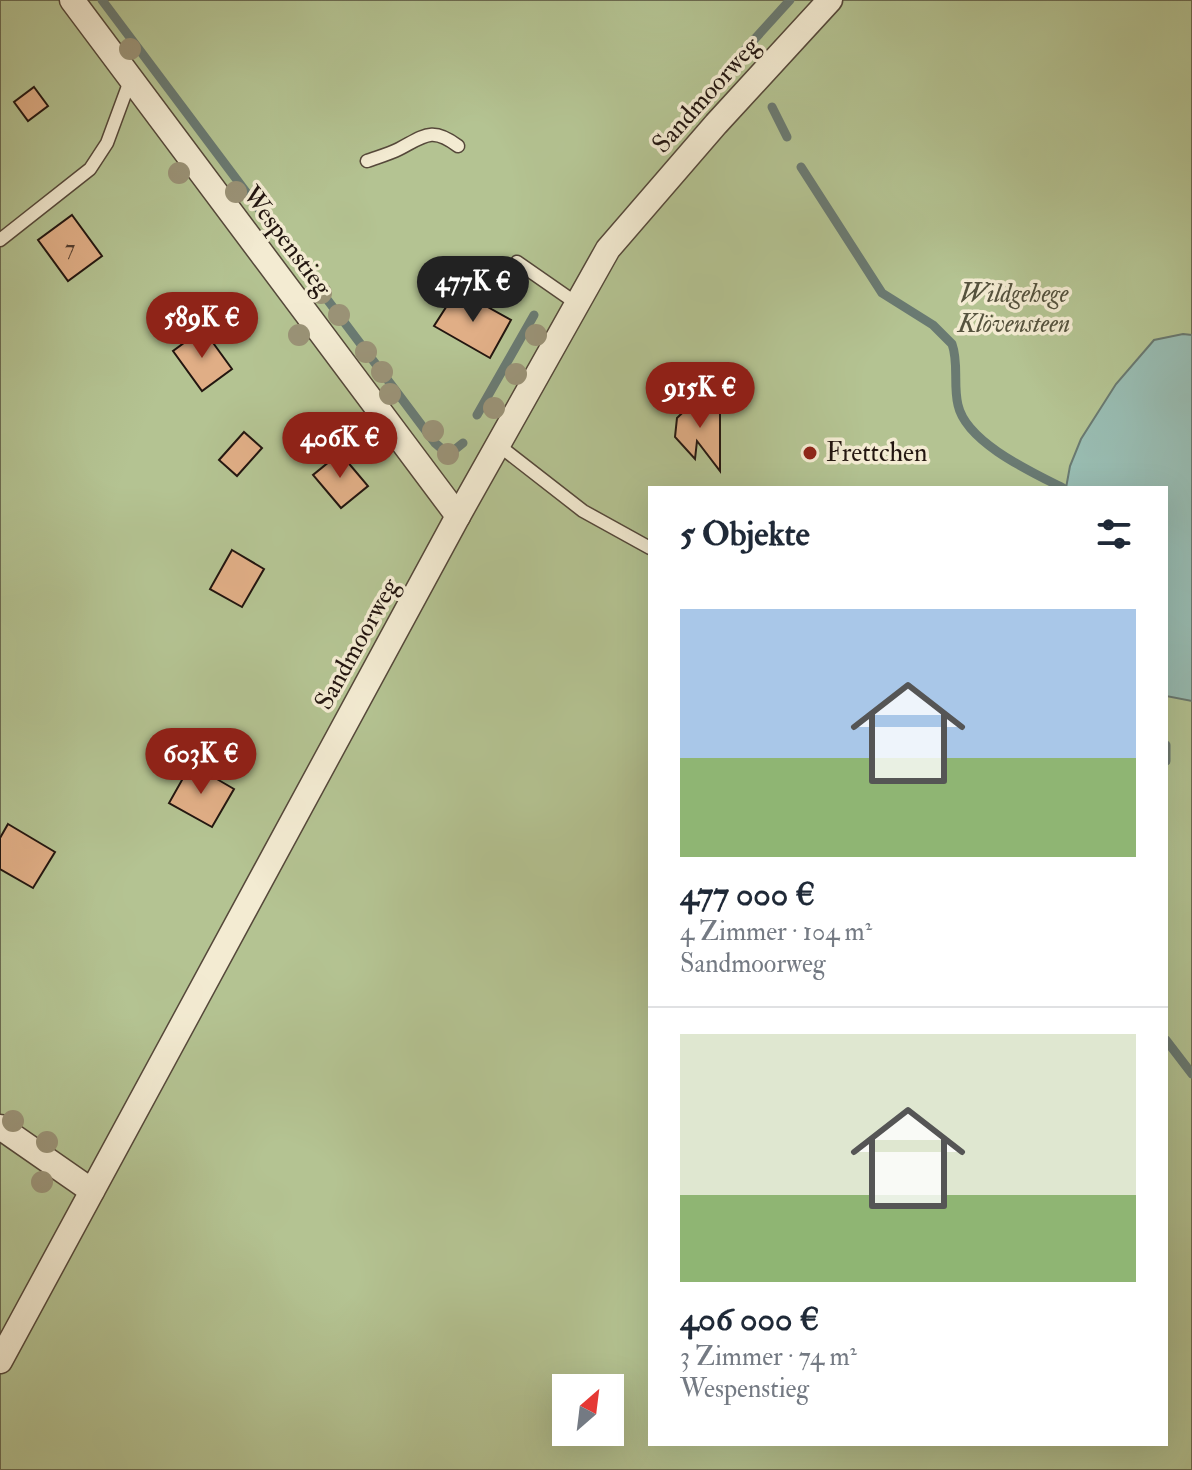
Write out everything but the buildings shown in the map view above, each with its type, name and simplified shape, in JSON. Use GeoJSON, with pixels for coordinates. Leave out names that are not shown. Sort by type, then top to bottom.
{"type":"FeatureCollection","features":[{"type":"Feature","properties":{"kind":"street","name":"Wespenstieg"},"geometry":{"type":"LineString","coordinates":[[72,0],[458,516]]}},
{"type":"Feature","properties":{"kind":"street","name":"Sandmoorweg"},"geometry":{"type":"LineString","coordinates":[[0,1361],[497,444],[608,249],[735,102],[830,0]]}},
{"type":"Feature","properties":{"kind":"street"},"geometry":{"type":"LineString","coordinates":[[0,1127],[92,1191]]}},
{"type":"Feature","properties":{"kind":"lane"},"geometry":{"type":"LineString","coordinates":[[0,240],[101,157],[131,78]]}},
{"type":"Feature","properties":{"kind":"lane"},"geometry":{"type":"LineString","coordinates":[[367,161],[423,135],[447,137],[458,146]]}},
{"type":"Feature","properties":{"kind":"lane"},"geometry":{"type":"LineString","coordinates":[[517,262],[576,303]]}},
{"type":"Feature","properties":{"kind":"lane"},"geometry":{"type":"LineString","coordinates":[[497,444],[583,511],[648,547]]}},
{"type":"Feature","properties":{"kind":"green space","name":"Wildgehege Klövensteen"},"geometry":{"type":"Polygon","coordinates":[[[0,0],[1192,0],[1192,1470],[0,1470],[0,0]]]}},
{"type":"Feature","properties":{"kind":"water"},"geometry":{"type":"Polygon","coordinates":[[[1192,335],[1192,701],[1168,696],[1168,486],[1066,486],[1070,466],[1081,439],[1116,384],[1154,340],[1192,335]]]}},
{"type":"Feature","properties":{"kind":"waterway"},"geometry":{"type":"LineString","coordinates":[[102,0],[264,216]]}},
{"type":"Feature","properties":{"kind":"waterway"},"geometry":{"type":"LineString","coordinates":[[742,53],[790,0]]}},
{"type":"Feature","properties":{"kind":"waterway"},"geometry":{"type":"LineString","coordinates":[[772,107],[787,137]]}},
{"type":"Feature","properties":{"kind":"waterway"},"geometry":{"type":"LineString","coordinates":[[801,167],[882,293],[933,325],[952,344],[958,405],[963,419],[986,443],[1059,486]]}},
{"type":"Feature","properties":{"kind":"waterway"},"geometry":{"type":"LineString","coordinates":[[290,250],[435,443],[442,449],[453,451],[463,443]]}},
{"type":"Feature","properties":{"kind":"waterway"},"geometry":{"type":"LineString","coordinates":[[477,415],[534,315]]}},
{"type":"Feature","properties":{"kind":"waterway"},"geometry":{"type":"LineString","coordinates":[[1168,1043],[1192,1074]]}},
{"type":"Feature","properties":{"kind":"place","name":"Frettchen"},"geometry":{"type":"Point","coordinates":[810,453]}}]}
